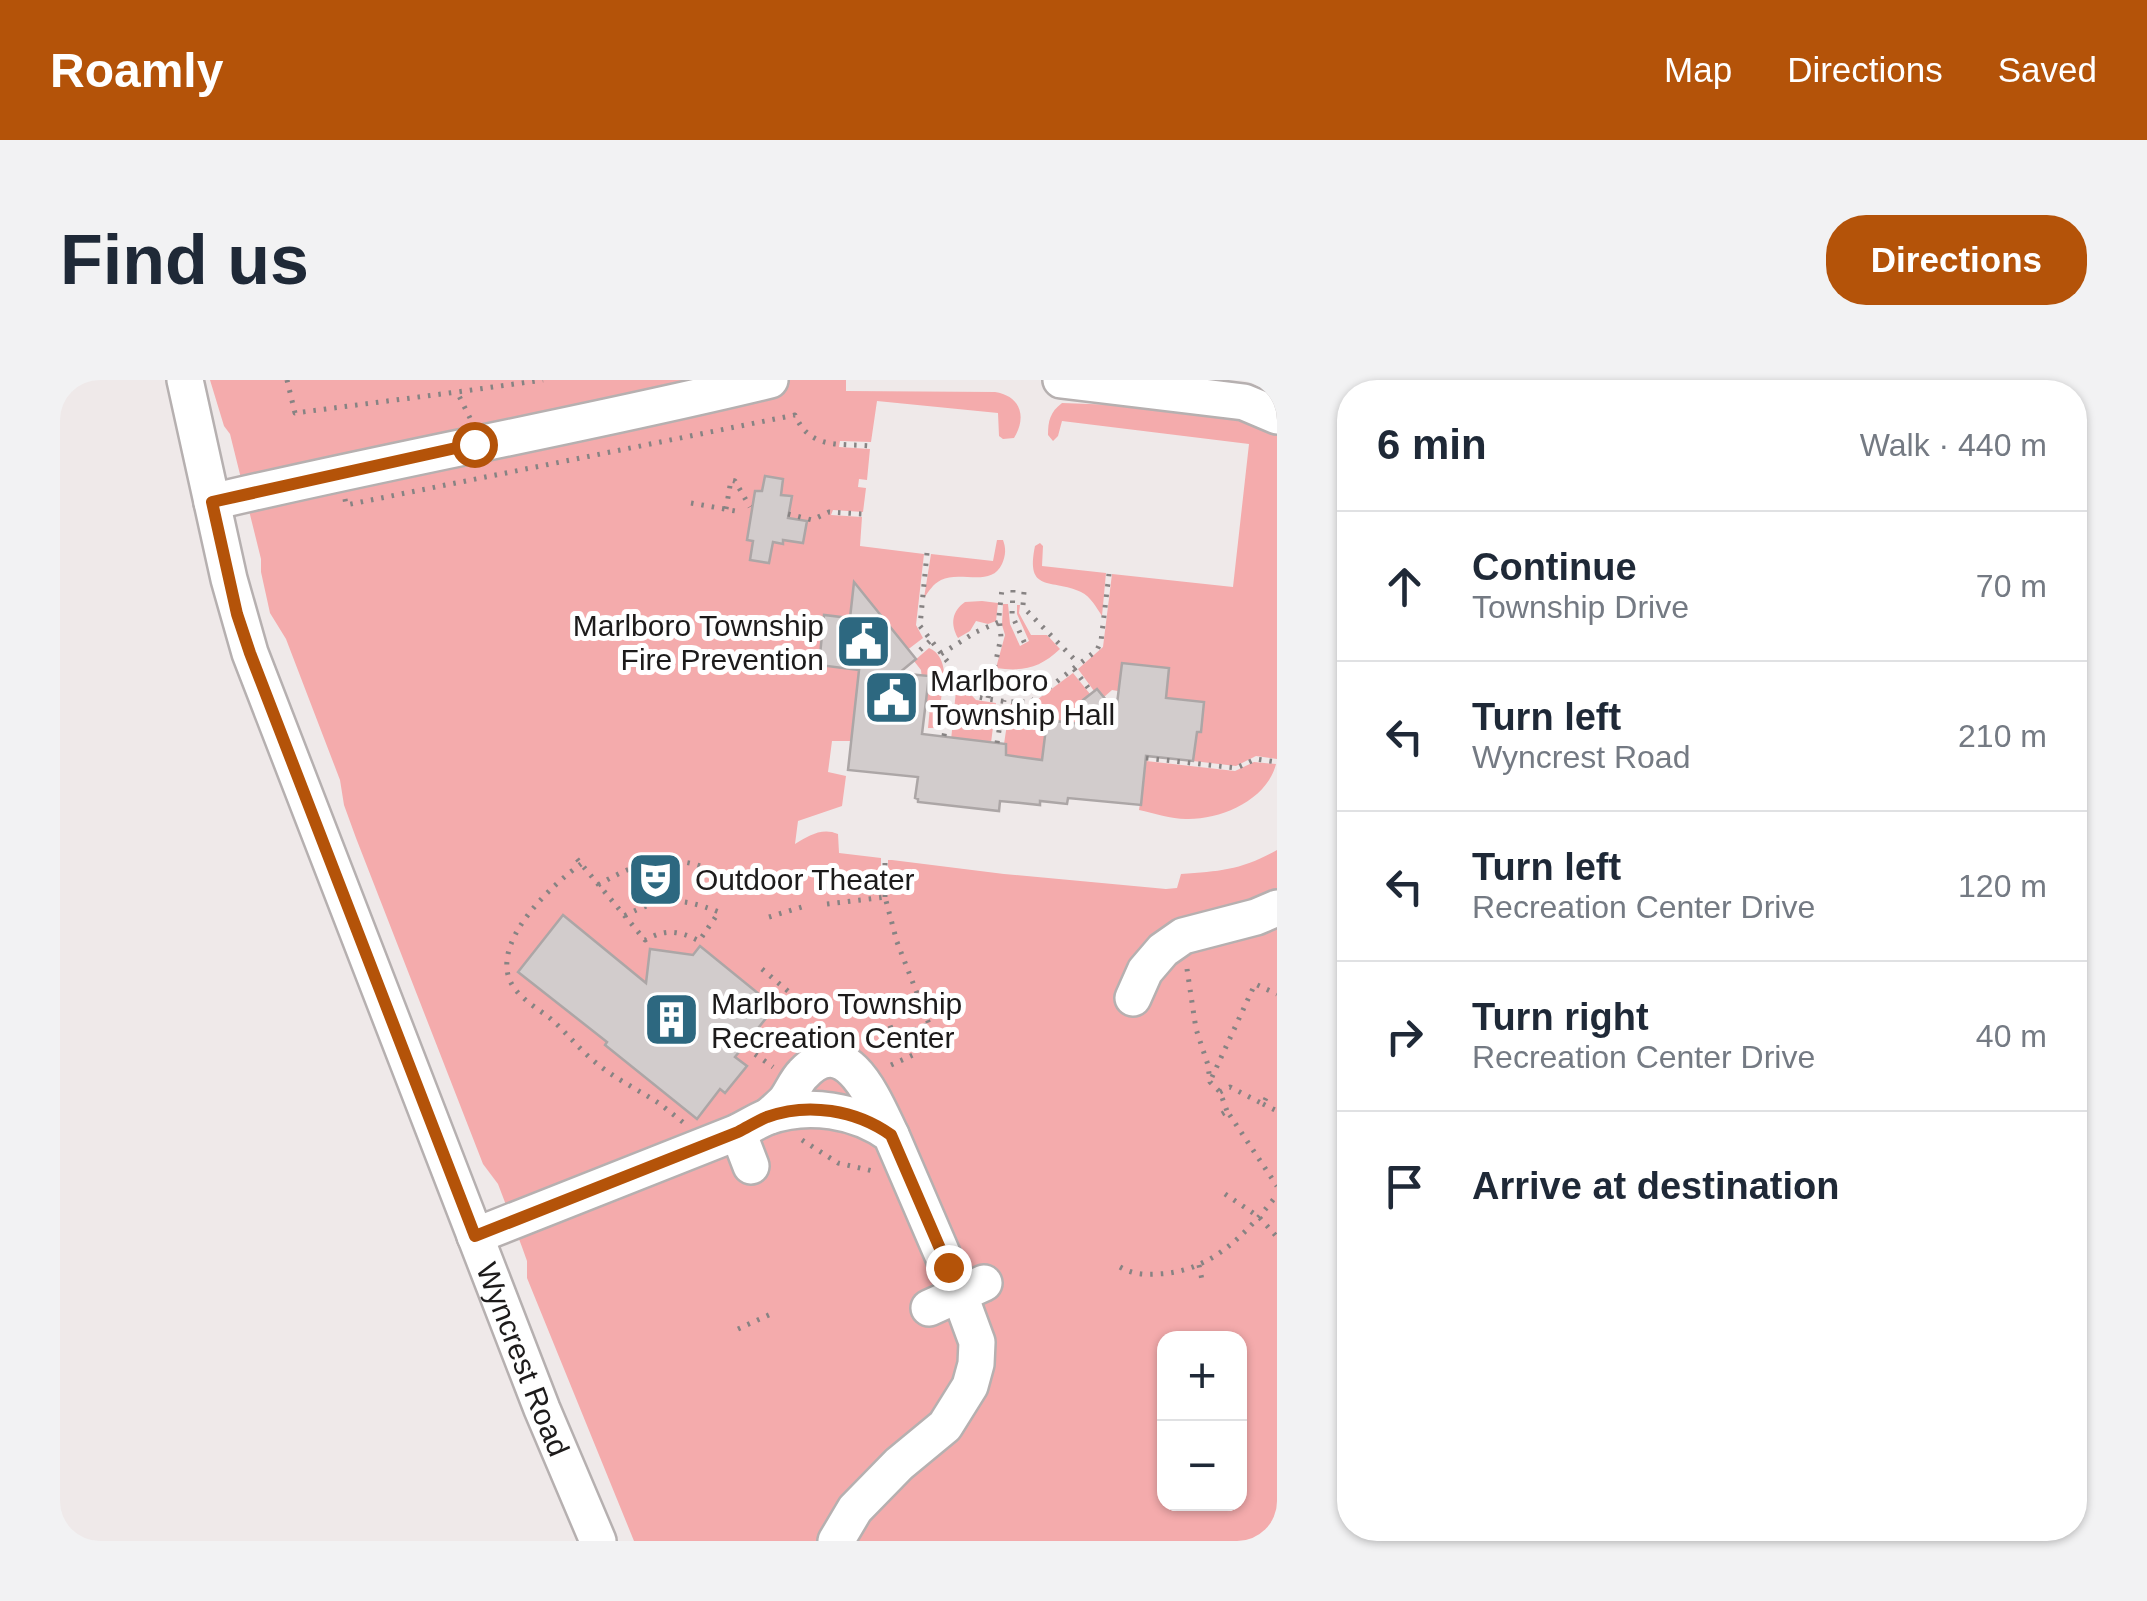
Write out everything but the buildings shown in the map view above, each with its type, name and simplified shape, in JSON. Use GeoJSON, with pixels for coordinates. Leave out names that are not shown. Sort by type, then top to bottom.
{"type":"FeatureCollection","features":[{"type":"Feature","properties":{"kind":"street","name":"Wyncrest Road"},"geometry":{"type":"LineString","coordinates":[[185,380],[237,614],[250,653],[542,1409],[598,1541]]}},
{"type":"Feature","properties":{"kind":"street"},"geometry":{"type":"LineString","coordinates":[[212,502],[770,380]]}},
{"type":"Feature","properties":{"kind":"street"},"geometry":{"type":"LineString","coordinates":[[1061,380],[1175,387],[1244,402],[1277,416]]}},
{"type":"Feature","properties":{"kind":"street"},"geometry":{"type":"LineString","coordinates":[[1133,998],[1146,970],[1163,950],[1183,936],[1277,908]]}},
{"type":"Feature","properties":{"kind":"street"},"geometry":{"type":"LineString","coordinates":[[750,1166],[766,1130],[803,1073],[820,1062],[833,1060],[851,1067],[865,1081],[891,1135],[977,1342],[970,1386],[945,1426],[899,1464],[855,1509],[836,1541]]}},
{"type":"Feature","properties":{"kind":"street"},"geometry":{"type":"LineString","coordinates":[[475,1236],[766,1130],[812,1109],[838,1112],[876,1124],[891,1135]]}},
{"type":"Feature","properties":{"kind":"path"},"geometry":{"type":"LineString","coordinates":[[287,380],[294,413],[457,392]]}},
{"type":"Feature","properties":{"kind":"path"},"geometry":{"type":"LineString","coordinates":[[344,495],[346,505],[796,416],[806,433],[820,442],[871,446]]}},
{"type":"Feature","properties":{"kind":"path"},"geometry":{"type":"LineString","coordinates":[[726,510],[732,480],[750,507]]}},
{"type":"Feature","properties":{"kind":"path"},"geometry":{"type":"LineString","coordinates":[[691,503],[741,512]]}},
{"type":"Feature","properties":{"kind":"path"},"geometry":{"type":"LineString","coordinates":[[788,514],[812,520],[829,512],[863,514]]}},
{"type":"Feature","properties":{"kind":"path"},"geometry":{"type":"LineString","coordinates":[[927,554],[920,626],[974,696],[1026,703],[1100,646],[1109,574]]}},
{"type":"Feature","properties":{"kind":"path"},"geometry":{"type":"LineString","coordinates":[[988,698],[1000,637],[1002,590]]}},
{"type":"Feature","properties":{"kind":"path"},"geometry":{"type":"LineString","coordinates":[[1013,590],[1012,615],[1025,644]]}},
{"type":"Feature","properties":{"kind":"path"},"geometry":{"type":"LineString","coordinates":[[1024,592],[1025,610],[1076,667],[1092,692]]}},
{"type":"Feature","properties":{"kind":"path"},"geometry":{"type":"LineString","coordinates":[[941,654],[999,622]]}},
{"type":"Feature","properties":{"kind":"path"},"geometry":{"type":"LineString","coordinates":[[920,650],[930,641]]}},
{"type":"Feature","properties":{"kind":"path"},"geometry":{"type":"LineString","coordinates":[[944,736],[954,672]]}},
{"type":"Feature","properties":{"kind":"path"},"geometry":{"type":"LineString","coordinates":[[997,744],[1004,700]]}},
{"type":"Feature","properties":{"kind":"path"},"geometry":{"type":"LineString","coordinates":[[1146,758],[1236,768],[1256,759],[1277,762]]}},
{"type":"Feature","properties":{"kind":"path"},"geometry":{"type":"LineString","coordinates":[[598,885],[632,868],[666,859],[704,867],[740,883]]}},
{"type":"Feature","properties":{"kind":"path"},"geometry":{"type":"LineString","coordinates":[[876,1046],[930,1026],[897,942],[885,897],[886,859]]}},
{"type":"Feature","properties":{"kind":"path"},"geometry":{"type":"LineString","coordinates":[[624,916],[647,904],[670,899],[718,912],[699,941],[672,930],[644,940],[598,885],[579,862],[523,922],[509,948],[508,977],[520,994],[596,1063],[690,1127]]}},
{"type":"Feature","properties":{"kind":"path"},"geometry":{"type":"LineString","coordinates":[[827,904],[885,897]]}},
{"type":"Feature","properties":{"kind":"path"},"geometry":{"type":"LineString","coordinates":[[769,917],[804,906]]}},
{"type":"Feature","properties":{"kind":"path"},"geometry":{"type":"LineString","coordinates":[[1183,936],[1196,1029],[1210,1082],[1220,1092],[1225,1112],[1277,1186]]}},
{"type":"Feature","properties":{"kind":"path"},"geometry":{"type":"LineString","coordinates":[[762,969],[789,992],[815,1034]]}},
{"type":"Feature","properties":{"kind":"path"},"geometry":{"type":"LineString","coordinates":[[1210,1082],[1255,984],[1277,994]]}},
{"type":"Feature","properties":{"kind":"path"},"geometry":{"type":"LineString","coordinates":[[888,1023],[895,1038]]}},
{"type":"Feature","properties":{"kind":"path"},"geometry":{"type":"LineString","coordinates":[[738,1042],[775,1068]]}},
{"type":"Feature","properties":{"kind":"path"},"geometry":{"type":"LineString","coordinates":[[890,1064],[913,1055]]}},
{"type":"Feature","properties":{"kind":"path"},"geometry":{"type":"LineString","coordinates":[[1196,1058],[1207,1061]]}},
{"type":"Feature","properties":{"kind":"path"},"geometry":{"type":"LineString","coordinates":[[1220,1092],[1230,1087],[1265,1100],[1277,1111]]}},
{"type":"Feature","properties":{"kind":"path"},"geometry":{"type":"LineString","coordinates":[[766,1130],[805,1141],[838,1163],[877,1173]]}},
{"type":"Feature","properties":{"kind":"path"},"geometry":{"type":"LineString","coordinates":[[1225,1194],[1259,1217],[1277,1237]]}},
{"type":"Feature","properties":{"kind":"path"},"geometry":{"type":"LineString","coordinates":[[1120,1267],[1139,1274],[1158,1274],[1199,1265],[1224,1250],[1277,1194]]}},
{"type":"Feature","properties":{"kind":"path"},"geometry":{"type":"LineString","coordinates":[[1199,1265],[1202,1286]]}},
{"type":"Feature","properties":{"kind":"path"},"geometry":{"type":"LineString","coordinates":[[738,1329],[773,1314]]}},
{"type":"Feature","properties":{"kind":"shaded area"},"geometry":{"type":"Polygon","coordinates":[[[210,380],[846,380],[846,391],[995,392],[1016,403],[1021,415],[1014,438],[999,436],[998,413],[877,401],[871,442],[840,441],[839,447],[870,449],[867,480],[859,479],[858,487],[866,488],[863,512],[833,510],[831,515],[862,517],[860,546],[924,554],[916,625],[923,638],[906,651],[854,584],[850,618],[825,616],[819,665],[859,670],[851,741],[832,741],[828,772],[846,776],[842,806],[798,821],[795,844],[826,831],[838,834],[839,853],[881,858],[881,870],[888,870],[888,860],[892,860],[1166,889],[1177,888],[1181,874],[1230,868],[1277,850],[1277,1541],[634,1541],[527,1278],[527,1261],[498,1184],[483,1164],[356,838],[340,780],[286,639],[270,613],[230,434],[210,380]]]}},
{"type":"Feature","properties":{"kind":"shaded area"},"geometry":{"type":"Polygon","coordinates":[[[1062,403],[1232,418],[1248,421],[1277,436],[1277,759],[1256,756],[1236,766],[1193,761],[1204,702],[1166,698],[1169,668],[1122,663],[1118,691],[1112,690],[1104,697],[1097,689],[1094,691],[1078,669],[1103,647],[1112,574],[1233,587],[1249,444],[1062,421],[1053,441],[1048,435],[1049,421],[1062,403]]]}},
{"type":"Feature","properties":{"kind":"shaded area"},"geometry":{"type":"Polygon","coordinates":[[[997,540],[1003,540],[1005,552],[997,571],[983,577],[949,577],[933,586],[924,598],[931,554],[993,561],[997,540]]]}},
{"type":"Feature","properties":{"kind":"shaded area"},"geometry":{"type":"Polygon","coordinates":[[[1040,543],[1042,566],[1106,573],[1102,616],[1081,592],[1038,578],[1033,561],[1035,546],[1040,543]]]}},
{"type":"Feature","properties":{"kind":"shaded area"},"geometry":{"type":"Polygon","coordinates":[[[965,602],[998,603],[996,621],[976,621],[970,631],[958,638],[953,623],[957,609],[965,602]]]}},
{"type":"Feature","properties":{"kind":"shaded area"},"geometry":{"type":"Polygon","coordinates":[[[1003,604],[1008,604],[1010,624],[1020,646],[1029,641],[1017,605],[1031,635],[1047,635],[1060,649],[1031,667],[996,668],[1005,635],[1003,604]]]}},
{"type":"Feature","properties":{"kind":"shaded area"},"geometry":{"type":"Polygon","coordinates":[[[929,648],[940,658],[944,672],[938,728],[928,728],[930,707],[925,706],[921,670],[914,661],[929,648]]]}},
{"type":"Feature","properties":{"kind":"shaded area"},"geometry":{"type":"Polygon","coordinates":[[[1073,673],[1090,694],[1085,718],[1081,718],[1080,724],[1047,721],[1042,760],[1006,755],[1010,704],[1030,705],[1073,673]]]}},
{"type":"Feature","properties":{"kind":"shaded area"},"geometry":{"type":"Polygon","coordinates":[[[962,685],[976,700],[996,703],[991,743],[950,750],[956,691],[962,685]]]}},
{"type":"Feature","properties":{"kind":"shaded area"},"geometry":{"type":"Polygon","coordinates":[[[1146,761],[1235,771],[1254,762],[1276,764],[1263,788],[1241,805],[1214,816],[1186,819],[1139,810],[1146,761]]]}},
{"type":"Feature","properties":{"kind":"place","name":"Marlboro Township Fire Prevention"},"geometry":{"type":"Point","coordinates":[863,642]}},
{"type":"Feature","properties":{"kind":"place","name":"Marlboro Township Hall"},"geometry":{"type":"Point","coordinates":[891,697]}},
{"type":"Feature","properties":{"kind":"place","name":"Outdoor Theater"},"geometry":{"type":"Point","coordinates":[656,879]}},
{"type":"Feature","properties":{"kind":"place","name":"Marlboro Township Recreation Center"},"geometry":{"type":"Point","coordinates":[672,1020]}},
{"type":"Feature","properties":{"kind":"route"},"geometry":{"type":"LineString","coordinates":[[474,444],[212,502],[237,614],[250,653],[475,1236],[738,1132],[769,1116],[812,1109],[860,1118],[891,1135],[948,1267]]}}]}
